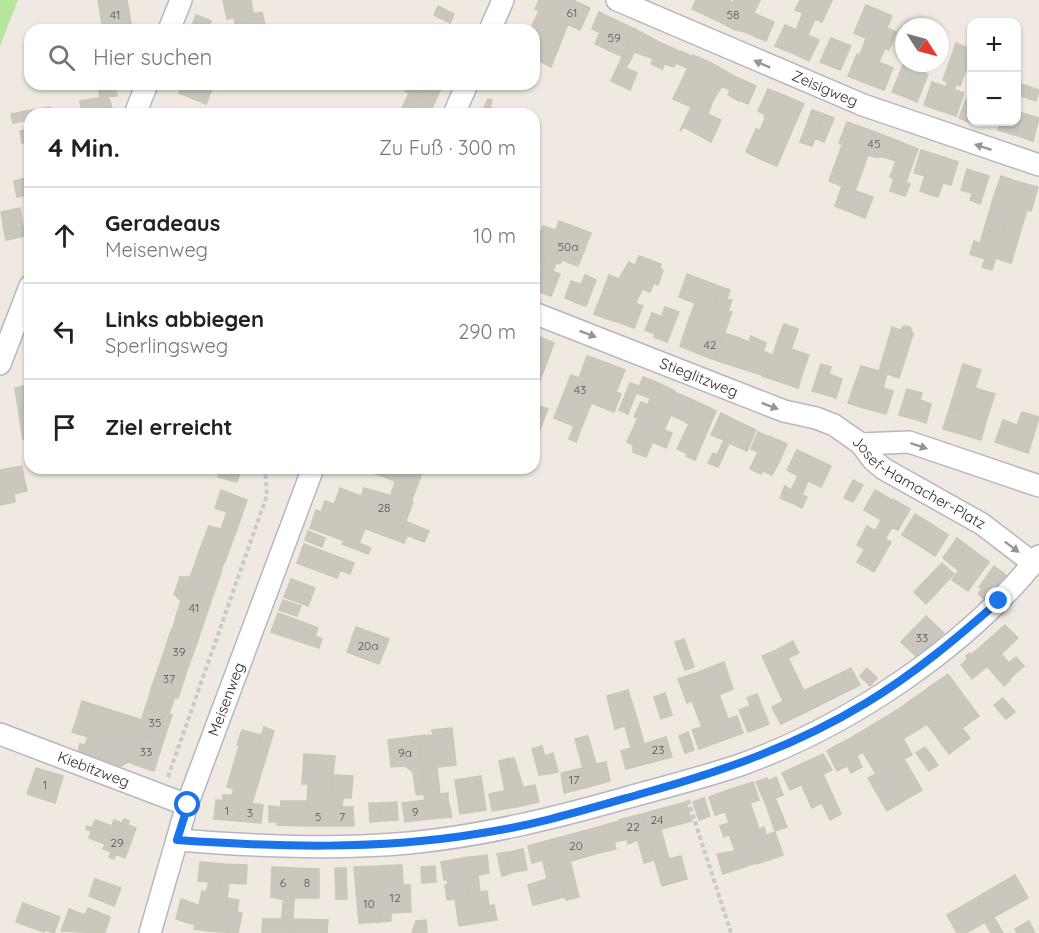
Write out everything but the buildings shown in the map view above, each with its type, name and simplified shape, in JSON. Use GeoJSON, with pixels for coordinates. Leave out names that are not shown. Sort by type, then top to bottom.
{"type":"FeatureCollection","features":[{"type":"Feature","properties":{"kind":"street"},"geometry":{"type":"LineString","coordinates":[[171,24],[181,0]]}},
{"type":"Feature","properties":{"kind":"street"},"geometry":{"type":"LineString","coordinates":[[493,24],[503,0]]}},
{"type":"Feature","properties":{"kind":"street","name":"Zeisigweg"},"geometry":{"type":"LineString","coordinates":[[616,0],[863,105],[1039,165]]}},
{"type":"Feature","properties":{"kind":"street"},"geometry":{"type":"LineString","coordinates":[[137,108],[145,90]]}},
{"type":"Feature","properties":{"kind":"street"},"geometry":{"type":"LineString","coordinates":[[457,108],[464,90]]}},
{"type":"Feature","properties":{"kind":"street"},"geometry":{"type":"LineString","coordinates":[[0,364],[24,302]]}},
{"type":"Feature","properties":{"kind":"street","name":"Stieglitzweg"},"geometry":{"type":"LineString","coordinates":[[540,315],[784,411],[816,417],[834,425],[861,444]]}},
{"type":"Feature","properties":{"kind":"street","name":"Josef-Hamacher-Platz"},"geometry":{"type":"LineString","coordinates":[[861,444],[909,442],[1039,486]]}},
{"type":"Feature","properties":{"kind":"street","name":"Josef-Hamacher-Platz"},"geometry":{"type":"LineString","coordinates":[[861,444],[873,460],[884,468],[1036,559]]}},
{"type":"Feature","properties":{"kind":"street","name":"Meisenweg"},"geometry":{"type":"LineString","coordinates":[[150,933],[188,805],[311,474]]}},
{"type":"Feature","properties":{"kind":"street"},"geometry":{"type":"LineString","coordinates":[[177,840],[324,846],[408,843],[478,834],[550,819],[741,765],[801,738],[865,704],[917,670],[958,638],[999,601],[1036,559]]}},
{"type":"Feature","properties":{"kind":"street","name":"Kiebitzweg"},"geometry":{"type":"LineString","coordinates":[[0,734],[188,805]]}},
{"type":"Feature","properties":{"kind":"path"},"geometry":{"type":"LineString","coordinates":[[162,795],[267,495],[265,474]]}},
{"type":"Feature","properties":{"kind":"path"},"geometry":{"type":"LineString","coordinates":[[682,782],[731,933]]}},
{"type":"Feature","properties":{"kind":"green space"},"geometry":{"type":"Polygon","coordinates":[[[0,0],[18,0],[0,46],[0,0]]]}},
{"type":"Feature","properties":{"kind":"route"},"geometry":{"type":"LineString","coordinates":[[188,805],[177,840],[216,843],[346,846],[408,843],[478,834],[550,819],[741,765],[801,738],[865,704],[917,670],[958,638],[999,601]]}}]}
